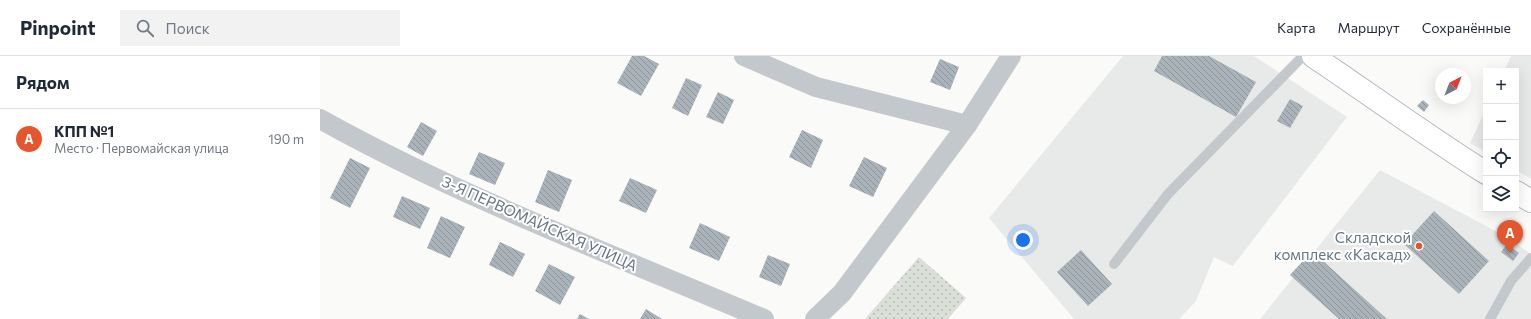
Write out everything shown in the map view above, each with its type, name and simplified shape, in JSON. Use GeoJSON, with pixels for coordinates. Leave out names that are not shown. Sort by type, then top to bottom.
{"type":"FeatureCollection","features":[{"type":"Feature","properties":{"kind":"street"},"geometry":{"type":"LineString","coordinates":[[744,56],[816,87],[967,125]]}},
{"type":"Feature","properties":{"kind":"street"},"geometry":{"type":"LineString","coordinates":[[816,319],[842,293],[967,125],[1012,56]]}},
{"type":"Feature","properties":{"kind":"street"},"geometry":{"type":"LineString","coordinates":[[1313,56],[1394,110],[1428,136],[1483,171]]}},
{"type":"Feature","properties":{"kind":"street","name":"3-Я ПЕРВОМАЙСКАЯ УЛИЦА"},"geometry":{"type":"LineString","coordinates":[[320,118],[370,147],[489,202],[764,319]]}},
{"type":"Feature","properties":{"kind":"street"},"geometry":{"type":"LineString","coordinates":[[1519,194],[1531,201]]}},
{"type":"Feature","properties":{"kind":"lane"},"geometry":{"type":"LineString","coordinates":[[1114,264],[1168,194],[1303,56]]}},
{"type":"Feature","properties":{"kind":"lane"},"geometry":{"type":"LineString","coordinates":[[1490,319],[1511,281],[1531,258]]}},
{"type":"Feature","properties":{"kind":"shaded area"},"geometry":{"type":"Polygon","coordinates":[[[1123,56],[1254,56],[1347,117],[1233,266],[1214,257],[1196,301],[1179,319],[1074,319],[989,218],[1123,56]]]}},
{"type":"Feature","properties":{"kind":"shaded area"},"geometry":{"type":"Polygon","coordinates":[[[1511,56],[1531,56],[1531,179],[1519,172],[1519,68],[1505,68],[1511,56]]]}},
{"type":"Feature","properties":{"kind":"shaded area"},"geometry":{"type":"Polygon","coordinates":[[[1483,115],[1483,150],[1470,143],[1483,115]]]}},
{"type":"Feature","properties":{"kind":"shaded area","name":"Складской комплекс «Каскад»"},"geometry":{"type":"Polygon","coordinates":[[[1380,170],[1507,237],[1531,254],[1531,319],[1260,319],[1380,170]]]}},
{"type":"Feature","properties":{"kind":"shaded area"},"geometry":{"type":"Polygon","coordinates":[[[919,257],[966,298],[948,319],[865,319],[919,257]]]}},
{"type":"Feature","properties":{"kind":"building"},"geometry":{"type":"Polygon","coordinates":[[[632,56],[644,56],[659,64],[641,96],[617,83],[632,56]]]}},
{"type":"Feature","properties":{"kind":"building"},"geometry":{"type":"Polygon","coordinates":[[[1162,56],[1209,56],[1256,82],[1236,117],[1154,71],[1162,56]]]}},
{"type":"Feature","properties":{"kind":"building"},"geometry":{"type":"Polygon","coordinates":[[[940,59],[959,67],[950,90],[930,82],[940,59]]]}},
{"type":"Feature","properties":{"kind":"building"},"geometry":{"type":"Polygon","coordinates":[[[686,78],[702,85],[688,116],[672,108],[686,78]]]}},
{"type":"Feature","properties":{"kind":"building"},"geometry":{"type":"Polygon","coordinates":[[[718,92],[734,100],[723,124],[706,117],[718,92]]]}},
{"type":"Feature","properties":{"kind":"building"},"geometry":{"type":"Polygon","coordinates":[[[1290,99],[1303,106],[1290,128],[1277,121],[1290,99]]]}},
{"type":"Feature","properties":{"kind":"building"},"geometry":{"type":"Polygon","coordinates":[[[1423,100],[1429,105],[1424,112],[1417,106],[1423,100]]]}},
{"type":"Feature","properties":{"kind":"building"},"geometry":{"type":"Polygon","coordinates":[[[421,122],[437,131],[423,156],[407,147],[421,122]]]}},
{"type":"Feature","properties":{"kind":"building"},"geometry":{"type":"Polygon","coordinates":[[[802,130],[823,140],[811,168],[789,157],[802,130]]]}},
{"type":"Feature","properties":{"kind":"building"},"geometry":{"type":"Polygon","coordinates":[[[479,152],[505,163],[495,185],[469,174],[479,152]]]}},
{"type":"Feature","properties":{"kind":"building"},"geometry":{"type":"Polygon","coordinates":[[[864,157],[887,168],[873,197],[849,186],[864,157]]]}},
{"type":"Feature","properties":{"kind":"building"},"geometry":{"type":"Polygon","coordinates":[[[350,158],[370,168],[350,208],[330,198],[350,158]]]}},
{"type":"Feature","properties":{"kind":"building"},"geometry":{"type":"Polygon","coordinates":[[[548,170],[572,180],[559,212],[535,202],[548,170]]]}},
{"type":"Feature","properties":{"kind":"building"},"geometry":{"type":"Polygon","coordinates":[[[630,178],[657,190],[646,213],[619,201],[630,178]]]}},
{"type":"Feature","properties":{"kind":"building"},"geometry":{"type":"Polygon","coordinates":[[[402,196],[430,208],[420,229],[393,217],[402,196]]]}},
{"type":"Feature","properties":{"kind":"building"},"geometry":{"type":"Polygon","coordinates":[[[1434,211],[1489,261],[1459,294],[1404,244],[1434,211]]]}},
{"type":"Feature","properties":{"kind":"building"},"geometry":{"type":"Polygon","coordinates":[[[441,216],[465,227],[450,258],[427,248],[441,216]]]}},
{"type":"Feature","properties":{"kind":"building"},"geometry":{"type":"Polygon","coordinates":[[[700,223],[730,237],[719,261],[689,248],[700,223]]]}},
{"type":"Feature","properties":{"kind":"building"},"geometry":{"type":"Polygon","coordinates":[[[500,242],[525,254],[513,277],[489,265],[500,242]]]}},
{"type":"Feature","properties":{"kind":"building"},"geometry":{"type":"Polygon","coordinates":[[[1507,244],[1519,253],[1513,261],[1501,252],[1507,244]]]}},
{"type":"Feature","properties":{"kind":"building"},"geometry":{"type":"Polygon","coordinates":[[[1081,250],[1112,284],[1088,306],[1057,272],[1081,250]]]}},
{"type":"Feature","properties":{"kind":"building"},"geometry":{"type":"Polygon","coordinates":[[[1312,251],[1387,319],[1339,319],[1290,275],[1312,251]]]}},
{"type":"Feature","properties":{"kind":"building"},"geometry":{"type":"Polygon","coordinates":[[[768,255],[790,264],[781,286],[759,277],[768,255]]]}},
{"type":"Feature","properties":{"kind":"building"},"geometry":{"type":"Polygon","coordinates":[[[549,264],[575,277],[560,305],[535,291],[549,264]]]}},
{"type":"Feature","properties":{"kind":"building"},"geometry":{"type":"Polygon","coordinates":[[[646,309],[662,319],[640,319],[646,309]]]}},
{"type":"Feature","properties":{"kind":"building"},"geometry":{"type":"Polygon","coordinates":[[[580,314],[589,319],[577,319],[580,314]]]}},
{"type":"Feature","properties":{"kind":"place","name":"Складской комплекс «Каскад»"},"geometry":{"type":"Point","coordinates":[1419,246]}},
{"type":"Feature","properties":{"kind":"place","name":"КПП №1"},"geometry":{"type":"Point","coordinates":[1510,253]}}]}
